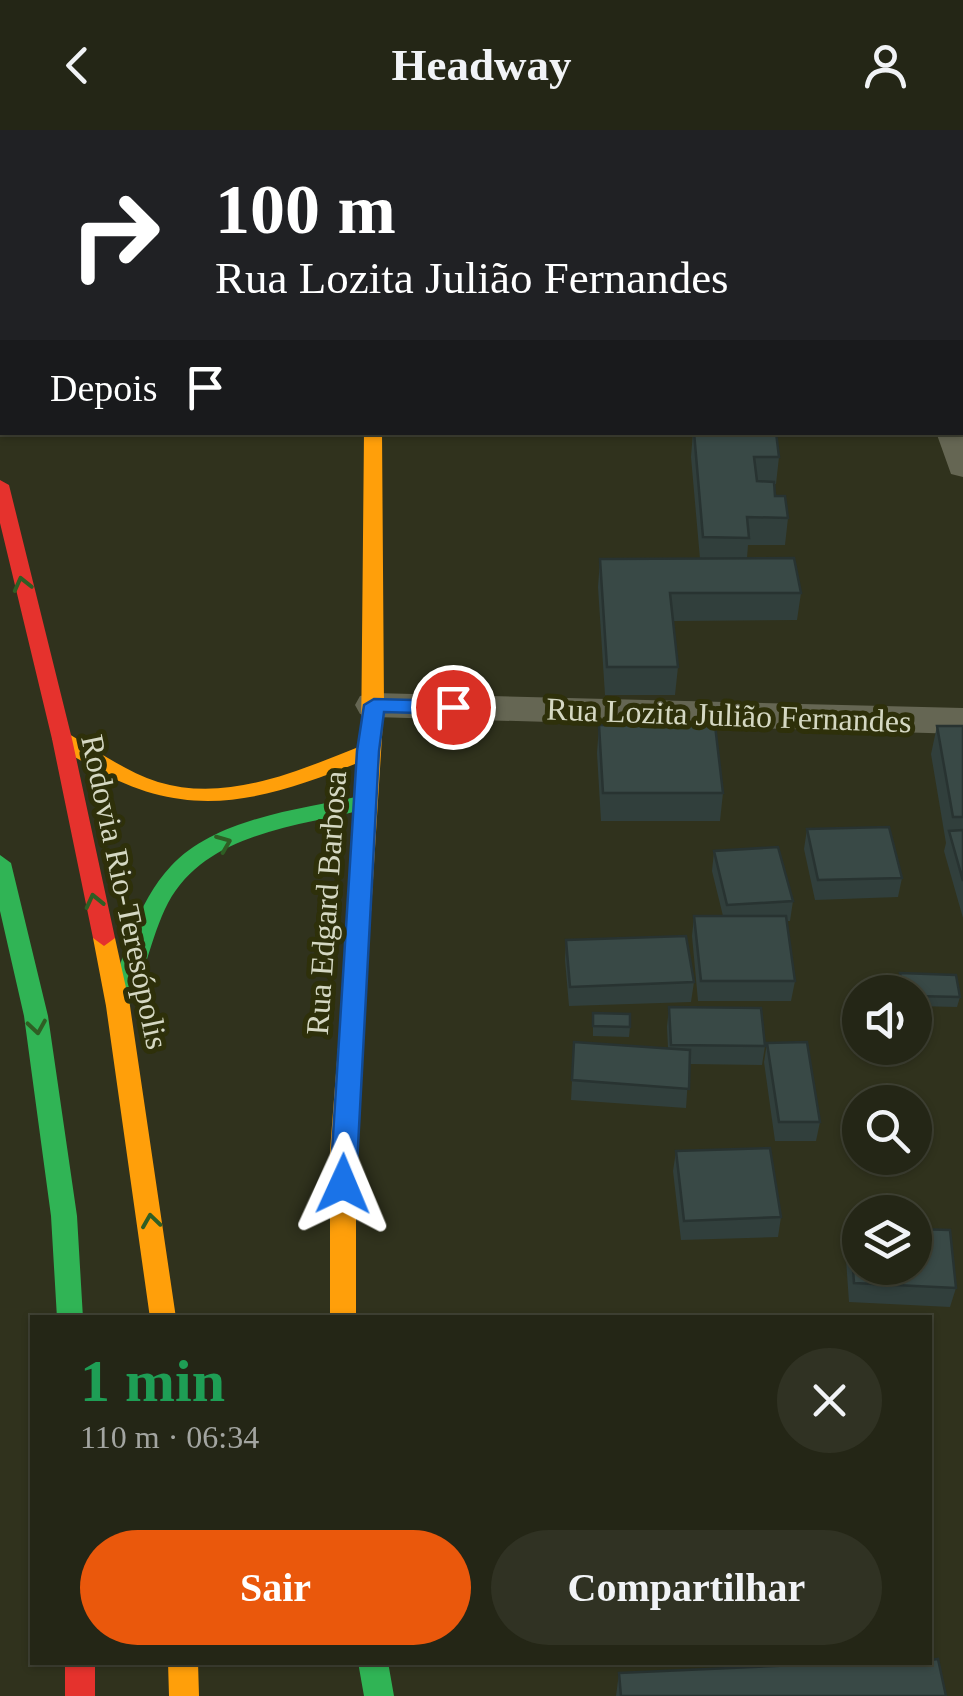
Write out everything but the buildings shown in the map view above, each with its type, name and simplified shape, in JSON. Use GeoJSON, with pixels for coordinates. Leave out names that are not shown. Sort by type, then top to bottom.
{"type":"FeatureCollection","features":[{"type":"Feature","properties":{"kind":"main road","name":"Rua Edgard Barbosa"},"geometry":{"type":"LineString","coordinates":[[343,1315],[343,1151],[374,705],[373,435]]}},
{"type":"Feature","properties":{"kind":"main road","name":"Rodovia Rio-Teresópolis"},"geometry":{"type":"LineString","coordinates":[[0,484],[62,739],[118,1006],[162,1315]]}},
{"type":"Feature","properties":{"kind":"main road"},"geometry":{"type":"LineString","coordinates":[[62,739],[134,780],[188,795],[234,793],[368,751]]}},
{"type":"Feature","properties":{"kind":"main road"},"geometry":{"type":"LineString","coordinates":[[118,1006],[157,905],[180,868],[216,845],[365,802]]}},
{"type":"Feature","properties":{"kind":"main road"},"geometry":{"type":"LineString","coordinates":[[0,863],[36,1016],[64,1216],[70,1315]]}},
{"type":"Feature","properties":{"kind":"main road"},"geometry":{"type":"LineString","coordinates":[[80,1665],[80,1696]]}},
{"type":"Feature","properties":{"kind":"main road"},"geometry":{"type":"LineString","coordinates":[[184,1665],[184,1696]]}},
{"type":"Feature","properties":{"kind":"main road"},"geometry":{"type":"LineString","coordinates":[[374,1665],[379,1696]]}},
{"type":"Feature","properties":{"kind":"street"},"geometry":{"type":"LineString","coordinates":[[953,435],[963,467]]}},
{"type":"Feature","properties":{"kind":"street","name":"Rua Lozita Julião Fernandes"},"geometry":{"type":"LineString","coordinates":[[374,705],[963,721]]}},
{"type":"Feature","properties":{"kind":"traffic: fast"},"geometry":{"type":"LineString","coordinates":[[118,1006],[158,902],[178,872],[194,857],[239,834],[365,802]]}},
{"type":"Feature","properties":{"kind":"traffic: fast"},"geometry":{"type":"LineString","coordinates":[[0,863],[36,1016],[64,1216],[70,1315]]}},
{"type":"Feature","properties":{"kind":"traffic: fast"},"geometry":{"type":"LineString","coordinates":[[374,1665],[379,1696]]}},
{"type":"Feature","properties":{"kind":"traffic: slow"},"geometry":{"type":"LineString","coordinates":[[343,1315],[343,1151],[374,705],[373,435]]}},
{"type":"Feature","properties":{"kind":"traffic: slow"},"geometry":{"type":"LineString","coordinates":[[62,739],[145,785],[212,796],[265,788],[368,751]]}},
{"type":"Feature","properties":{"kind":"traffic: slow"},"geometry":{"type":"LineString","coordinates":[[104,938],[118,1006],[163,1315]]}},
{"type":"Feature","properties":{"kind":"traffic: slow"},"geometry":{"type":"LineString","coordinates":[[183,1665],[184,1696]]}},
{"type":"Feature","properties":{"kind":"traffic: jam"},"geometry":{"type":"LineString","coordinates":[[0,485],[62,739],[104,938]]}},
{"type":"Feature","properties":{"kind":"traffic: jam"},"geometry":{"type":"LineString","coordinates":[[80,1665],[80,1696]]}},
{"type":"Feature","properties":{"kind":"route"},"geometry":{"type":"LineString","coordinates":[[343,1184],[368,751],[374,705],[453,707]]}}]}
